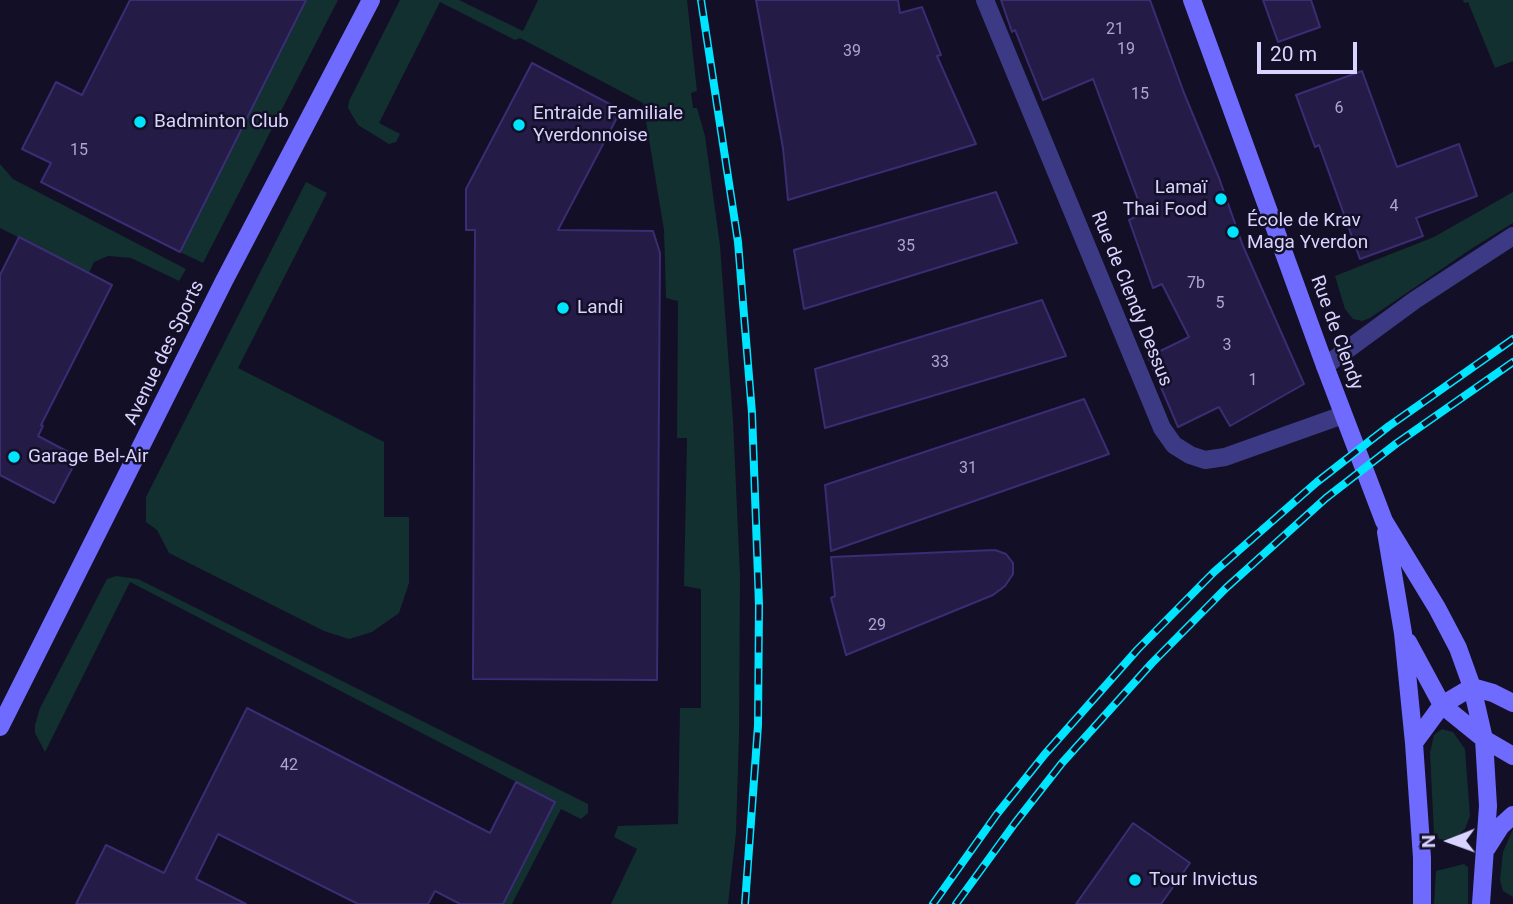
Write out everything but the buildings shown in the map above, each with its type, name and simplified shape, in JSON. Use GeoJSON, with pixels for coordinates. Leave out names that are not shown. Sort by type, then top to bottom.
{"type":"FeatureCollection","features":[{"type":"Feature","properties":{"kind":"main road","name":"Avenue des Sports"},"geometry":{"type":"LineString","coordinates":[[0,727],[224,281],[371,0]]}},
{"type":"Feature","properties":{"kind":"main road","name":"Rue de Clendy"},"geometry":{"type":"LineString","coordinates":[[1192,0],[1384,521],[1458,648],[1472,687],[1484,739],[1488,806],[1481,904]]}},
{"type":"Feature","properties":{"kind":"main road","name":"Rue de Clendy"},"geometry":{"type":"LineString","coordinates":[[1384,521],[1403,633],[1414,743],[1423,858],[1422,904]]}},
{"type":"Feature","properties":{"kind":"main road"},"geometry":{"type":"LineString","coordinates":[[1403,633],[1442,705],[1484,739],[1513,756]]}},
{"type":"Feature","properties":{"kind":"main road"},"geometry":{"type":"LineString","coordinates":[[1414,743],[1442,705],[1472,687],[1513,703]]}},
{"type":"Feature","properties":{"kind":"main road"},"geometry":{"type":"LineString","coordinates":[[1485,851],[1501,826],[1513,815]]}},
{"type":"Feature","properties":{"kind":"street","name":"Rue de Clendy Dessus"},"geometry":{"type":"LineString","coordinates":[[985,0],[1157,416],[1174,445],[1189,455],[1205,460],[1225,457],[1343,415]]}},
{"type":"Feature","properties":{"kind":"street"},"geometry":{"type":"LineString","coordinates":[[1325,366],[1415,300],[1513,236]]}},
{"type":"Feature","properties":{"kind":"green space"},"geometry":{"type":"Polygon","coordinates":[[[306,0],[338,0],[203,263],[180,252],[306,0]]]}},
{"type":"Feature","properties":{"kind":"green space"},"geometry":{"type":"Polygon","coordinates":[[[400,0],[459,0],[523,31],[538,0],[687,0],[697,91],[691,93],[693,108],[697,108],[705,136],[720,246],[733,420],[740,575],[739,735],[736,833],[728,904],[611,904],[637,849],[614,837],[618,826],[678,824],[680,708],[701,708],[701,589],[684,586],[687,438],[677,438],[678,301],[666,298],[664,230],[643,103],[520,38],[515,40],[440,2],[379,123],[400,134],[396,142],[389,144],[358,125],[348,108],[349,101],[400,0]]]}},
{"type":"Feature","properties":{"kind":"green space"},"geometry":{"type":"Polygon","coordinates":[[[1463,0],[1513,0],[1513,61],[1495,68],[1468,2],[1464,3],[1463,0]]]}},
{"type":"Feature","properties":{"kind":"green space"},"geometry":{"type":"Polygon","coordinates":[[[0,164],[13,179],[186,269],[179,281],[131,258],[108,256],[94,262],[89,273],[0,228],[0,164]]]}},
{"type":"Feature","properties":{"kind":"green space"},"geometry":{"type":"Polygon","coordinates":[[[306,182],[327,193],[238,368],[384,442],[384,517],[409,517],[409,583],[399,613],[372,632],[349,639],[324,631],[169,553],[157,530],[146,522],[146,497],[306,182]]]}},
{"type":"Feature","properties":{"kind":"green space"},"geometry":{"type":"Polygon","coordinates":[[[1513,192],[1513,223],[1370,318],[1362,321],[1353,319],[1345,309],[1335,276],[1434,237],[1513,192]]]}},
{"type":"Feature","properties":{"kind":"green space"},"geometry":{"type":"Polygon","coordinates":[[[116,576],[138,579],[588,804],[588,813],[581,819],[561,809],[512,904],[503,904],[555,802],[130,582],[45,752],[35,733],[40,708],[107,579],[116,576]]]}},
{"type":"Feature","properties":{"kind":"green space"},"geometry":{"type":"Polygon","coordinates":[[[1442,729],[1453,732],[1465,749],[1470,816],[1465,829],[1447,840],[1439,839],[1434,834],[1430,753],[1434,735],[1442,729]]]}},
{"type":"Feature","properties":{"kind":"green space"},"geometry":{"type":"Polygon","coordinates":[[[1513,829],[1513,897],[1503,891],[1500,880],[1503,852],[1513,829]]]}},
{"type":"Feature","properties":{"kind":"green space"},"geometry":{"type":"Polygon","coordinates":[[[1464,864],[1468,867],[1468,904],[1434,904],[1436,871],[1464,864]]]}},
{"type":"Feature","properties":{"kind":"railway"},"geometry":{"type":"LineString","coordinates":[[701,0],[738,242],[752,413],[759,605],[758,725],[745,904]]}},
{"type":"Feature","properties":{"kind":"railway"},"geometry":{"type":"LineString","coordinates":[[933,904],[997,814],[1045,754],[1138,649],[1214,572],[1317,482],[1389,426],[1513,339]]}},
{"type":"Feature","properties":{"kind":"railway"},"geometry":{"type":"LineString","coordinates":[[956,904],[1062,763],[1152,663],[1226,588],[1326,498],[1397,443],[1513,362]]}},
{"type":"Feature","properties":{"kind":"place","name":"Badminton Club"},"geometry":{"type":"Point","coordinates":[140,122]}},
{"type":"Feature","properties":{"kind":"place","name":"Entraide Familiale Yverdonnoise"},"geometry":{"type":"Point","coordinates":[519,125]}},
{"type":"Feature","properties":{"kind":"place","name":"Lamaï Thai Food"},"geometry":{"type":"Point","coordinates":[1221,199]}},
{"type":"Feature","properties":{"kind":"place","name":"École de Krav Maga Yverdon"},"geometry":{"type":"Point","coordinates":[1233,232]}},
{"type":"Feature","properties":{"kind":"place","name":"Landi"},"geometry":{"type":"Point","coordinates":[563,308]}},
{"type":"Feature","properties":{"kind":"place","name":"Garage Bel-Air"},"geometry":{"type":"Point","coordinates":[14,457]}},
{"type":"Feature","properties":{"kind":"place","name":"Tour Invictus"},"geometry":{"type":"Point","coordinates":[1135,880]}}]}
